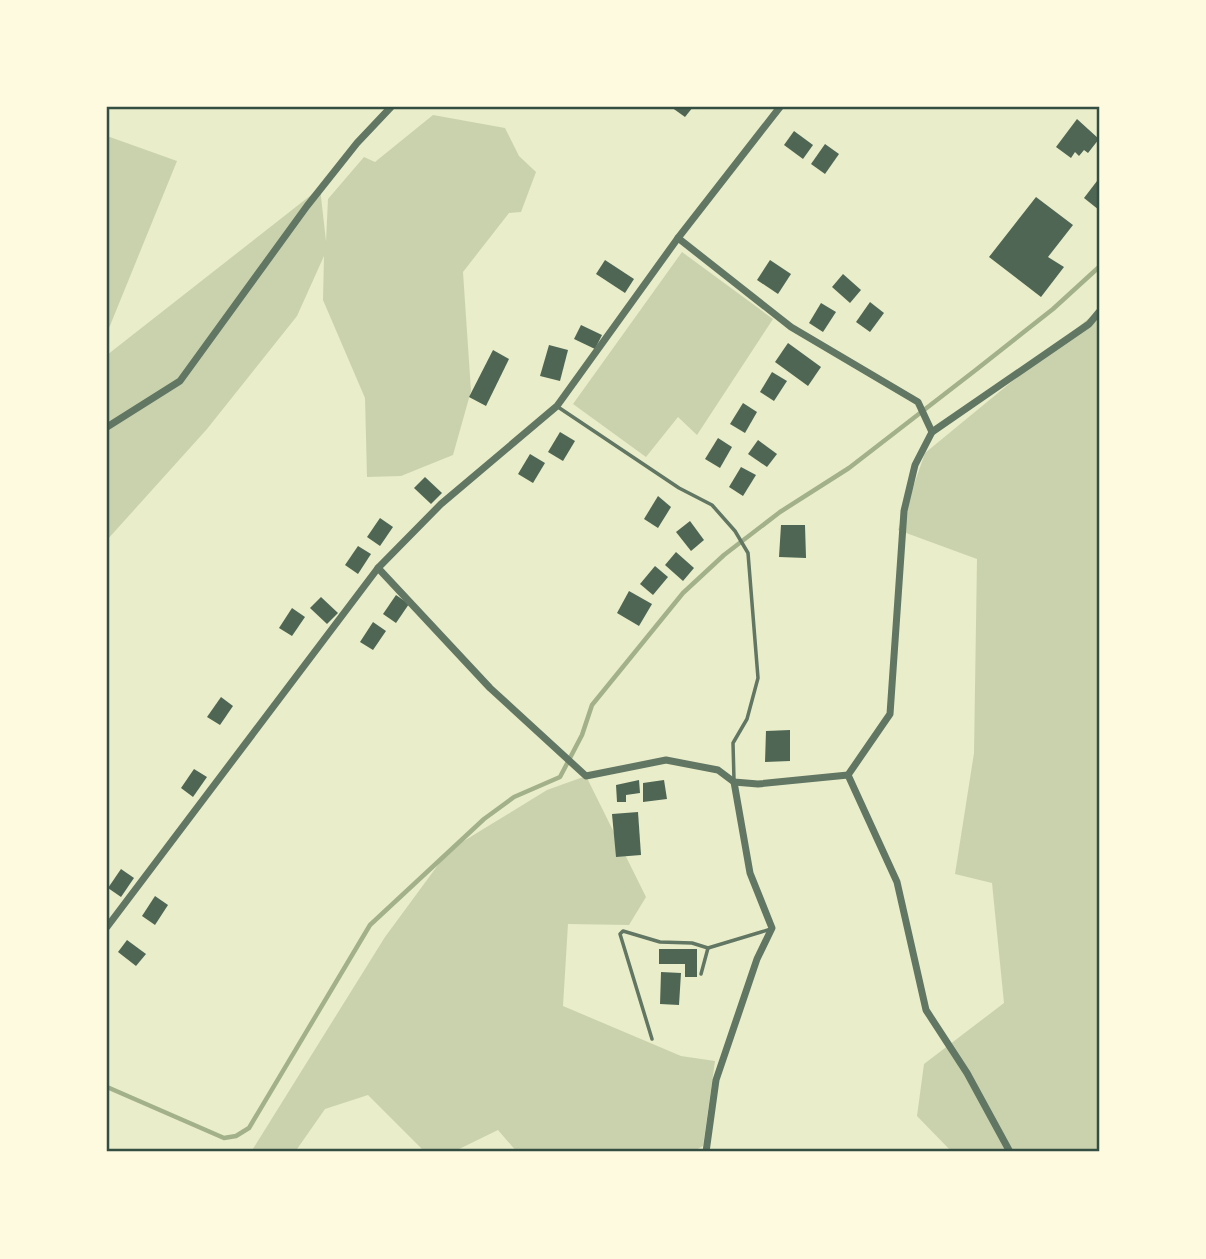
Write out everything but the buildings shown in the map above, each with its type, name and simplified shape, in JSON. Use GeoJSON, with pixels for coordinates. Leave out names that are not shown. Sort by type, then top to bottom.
{"type":"FeatureCollection","features":[{"type":"Feature","properties":{"kind":"street"},"geometry":{"type":"LineString","coordinates":[[107,428],[180,381],[307,206],[357,143],[391,107]]}},
{"type":"Feature","properties":{"kind":"street"},"geometry":{"type":"LineString","coordinates":[[107,927],[378,568],[441,504],[557,406],[678,238],[780,107]]}},
{"type":"Feature","properties":{"kind":"street"},"geometry":{"type":"LineString","coordinates":[[678,238],[791,327],[918,402],[932,432]]}},
{"type":"Feature","properties":{"kind":"street"},"geometry":{"type":"LineString","coordinates":[[378,568],[490,688],[586,776],[666,760],[718,770],[734,782],[758,785],[848,775],[890,714],[904,511],[915,465],[932,432],[1089,324],[1099,312]]}},
{"type":"Feature","properties":{"kind":"street"},"geometry":{"type":"LineString","coordinates":[[848,775],[897,882],[926,1010],[967,1073],[1010,1152]]}},
{"type":"Feature","properties":{"kind":"street"},"geometry":{"type":"LineString","coordinates":[[706,1152],[716,1080],[757,959],[772,928],[750,873],[734,782]]}},
{"type":"Feature","properties":{"kind":"lane"},"geometry":{"type":"LineString","coordinates":[[557,406],[679,488],[712,505],[736,533],[746,551],[758,678],[747,719],[733,743],[734,782]]}},
{"type":"Feature","properties":{"kind":"lane"},"geometry":{"type":"LineString","coordinates":[[652,1039],[620,934],[623,931],[660,942],[692,943],[708,948],[772,928]]}},
{"type":"Feature","properties":{"kind":"lane"},"geometry":{"type":"LineString","coordinates":[[701,974],[708,948]]}},
{"type":"Feature","properties":{"kind":"green space"},"geometry":{"type":"Polygon","coordinates":[[[433,115],[505,128],[519,156],[536,172],[521,212],[509,213],[463,272],[471,391],[453,455],[401,476],[367,477],[365,398],[323,300],[324,256],[297,316],[207,429],[107,540],[107,355],[320,188],[326,241],[328,199],[364,157],[375,162],[433,115]]]}},
{"type":"Feature","properties":{"kind":"green space"},"geometry":{"type":"Polygon","coordinates":[[[107,136],[177,161],[107,333],[107,136]]]}},
{"type":"Feature","properties":{"kind":"green space"},"geometry":{"type":"Polygon","coordinates":[[[682,252],[773,319],[697,435],[678,417],[646,457],[573,404],[682,252]]]}},
{"type":"Feature","properties":{"kind":"green space"},"geometry":{"type":"Polygon","coordinates":[[[1099,310],[1099,1152],[952,1152],[917,1116],[924,1064],[1004,1003],[992,883],[955,874],[974,753],[977,559],[898,530],[925,453],[1099,310]]]}},
{"type":"Feature","properties":{"kind":"green space"},"geometry":{"type":"Polygon","coordinates":[[[586,776],[646,897],[629,925],[568,924],[563,1006],[681,1056],[715,1061],[703,1146],[692,1152],[517,1152],[498,1130],[453,1152],[425,1152],[368,1095],[325,1109],[295,1152],[251,1152],[385,937],[449,850],[547,790],[586,776]]]}},
{"type":"Feature","properties":{"kind":"waterway"},"geometry":{"type":"LineString","coordinates":[[107,1087],[224,1138],[236,1136],[249,1128],[370,925],[484,819],[514,797],[560,777],[582,735],[592,705],[683,593],[724,555],[780,512],[849,468],[977,369],[1053,309],[1099,267]]}}]}
